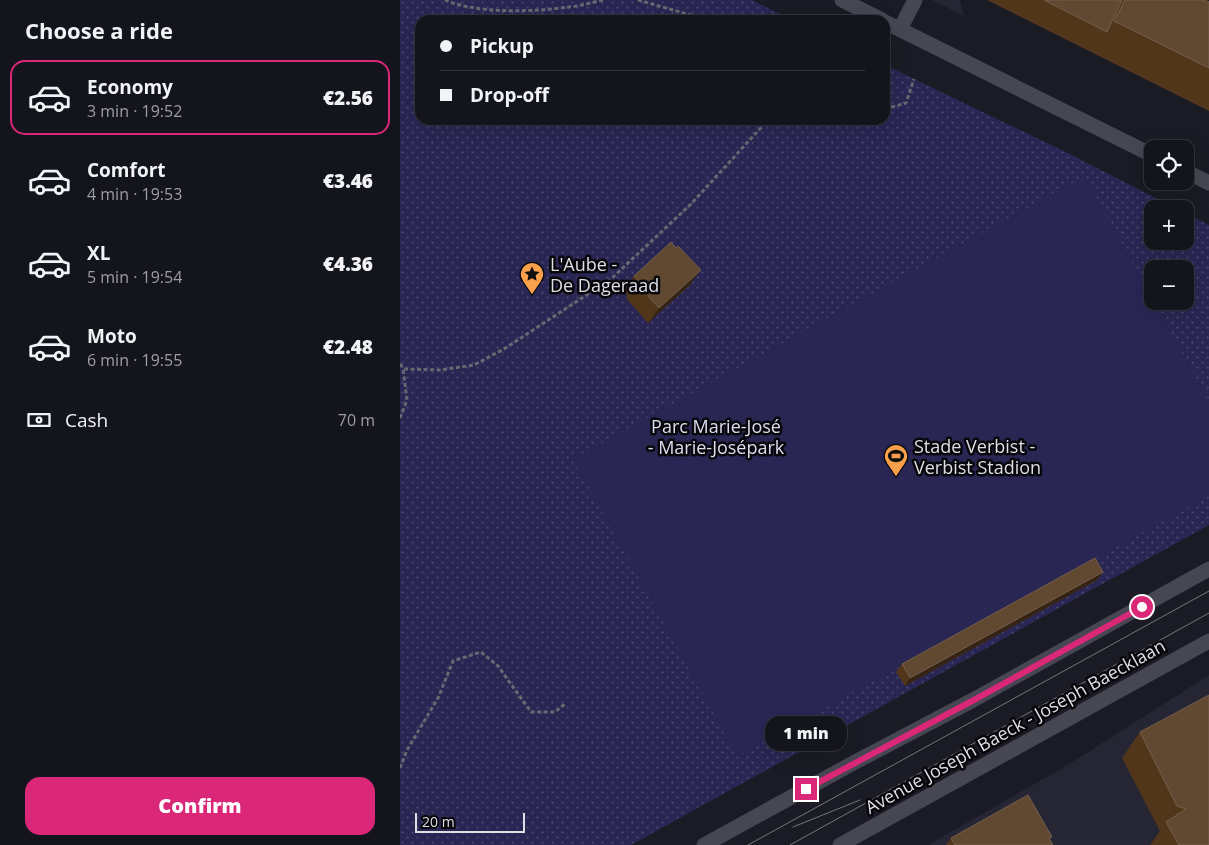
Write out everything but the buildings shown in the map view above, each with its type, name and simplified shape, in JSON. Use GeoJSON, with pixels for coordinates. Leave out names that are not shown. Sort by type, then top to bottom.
{"type":"FeatureCollection","features":[{"type":"Feature","properties":{"kind":"street"},"geometry":{"type":"LineString","coordinates":[[842,0],[872,15]]}},
{"type":"Feature","properties":{"kind":"street"},"geometry":{"type":"LineString","coordinates":[[900,29],[915,0]]}},
{"type":"Feature","properties":{"kind":"street"},"geometry":{"type":"LineString","coordinates":[[890,24],[1144,151]]}},
{"type":"Feature","properties":{"kind":"street"},"geometry":{"type":"LineString","coordinates":[[1194,176],[1209,183]]}},
{"type":"Feature","properties":{"kind":"street"},"geometry":{"type":"LineString","coordinates":[[704,845],[857,761],[974,700],[1209,570]]}},
{"type":"Feature","properties":{"kind":"street","name":"Avenue Joseph Baeck - Joseph Baecklaan"},"geometry":{"type":"LineString","coordinates":[[840,845],[1209,641]]}},
{"type":"Feature","properties":{"kind":"path"},"geometry":{"type":"LineString","coordinates":[[446,0],[457,5],[507,10],[570,7],[604,0]]}},
{"type":"Feature","properties":{"kind":"path"},"geometry":{"type":"LineString","coordinates":[[638,0],[690,15]]}},
{"type":"Feature","properties":{"kind":"path"},"geometry":{"type":"LineString","coordinates":[[890,107],[906,103],[914,79]]}},
{"type":"Feature","properties":{"kind":"path"},"geometry":{"type":"LineString","coordinates":[[402,368],[440,370],[474,364],[504,349],[612,279],[691,204],[763,125]]}},
{"type":"Feature","properties":{"kind":"path"},"geometry":{"type":"LineString","coordinates":[[400,364],[407,400],[400,418]]}},
{"type":"Feature","properties":{"kind":"path"},"geometry":{"type":"LineString","coordinates":[[400,768],[407,750],[438,698],[453,661],[481,652],[498,666],[532,712],[555,712],[566,703]]}},
{"type":"Feature","properties":{"kind":"shaded area"},"geometry":{"type":"Polygon","coordinates":[[[932,0],[960,0],[964,16],[932,0]]]}},
{"type":"Feature","properties":{"kind":"shaded area"},"geometry":{"type":"Polygon","coordinates":[[[1209,675],[1209,845],[928,845],[1069,764],[1209,675]]]}},
{"type":"Feature","properties":{"kind":"green space","name":"Parc Marie-José - Marie-Josépark"},"geometry":{"type":"Polygon","coordinates":[[[400,0],[752,0],[782,15],[415,15],[415,125],[890,125],[890,67],[1066,152],[1159,200],[1144,200],[1144,250],[1194,250],[1194,218],[1209,225],[1209,525],[631,845],[400,845],[400,0]]]}},
{"type":"Feature","properties":{"kind":"green space","name":"Stade Verbist - Verbist Stadion"},"geometry":{"type":"Polygon","coordinates":[[[1085,176],[1144,283],[1144,310],[1159,310],[1209,401],[1209,496],[737,756],[573,459],[1085,176]]]}},
{"type":"Feature","properties":{"kind":"tram line"},"geometry":{"type":"LineString","coordinates":[[748,845],[1209,591]]}},
{"type":"Feature","properties":{"kind":"tram line"},"geometry":{"type":"LineString","coordinates":[[790,845],[1209,613]]}},
{"type":"Feature","properties":{"kind":"tram line"},"geometry":{"type":"LineString","coordinates":[[793,827],[860,800]]}},
{"type":"Feature","properties":{"kind":"place","name":"L'Aube - De Dageraad"},"geometry":{"type":"Point","coordinates":[532,295]}},
{"type":"Feature","properties":{"kind":"place","name":"Stade Verbist - Verbist Stadion"},"geometry":{"type":"Point","coordinates":[896,477]}},
{"type":"Feature","properties":{"kind":"route"},"geometry":{"type":"LineString","coordinates":[[806,789],[974,700],[1142,607]]}}]}
